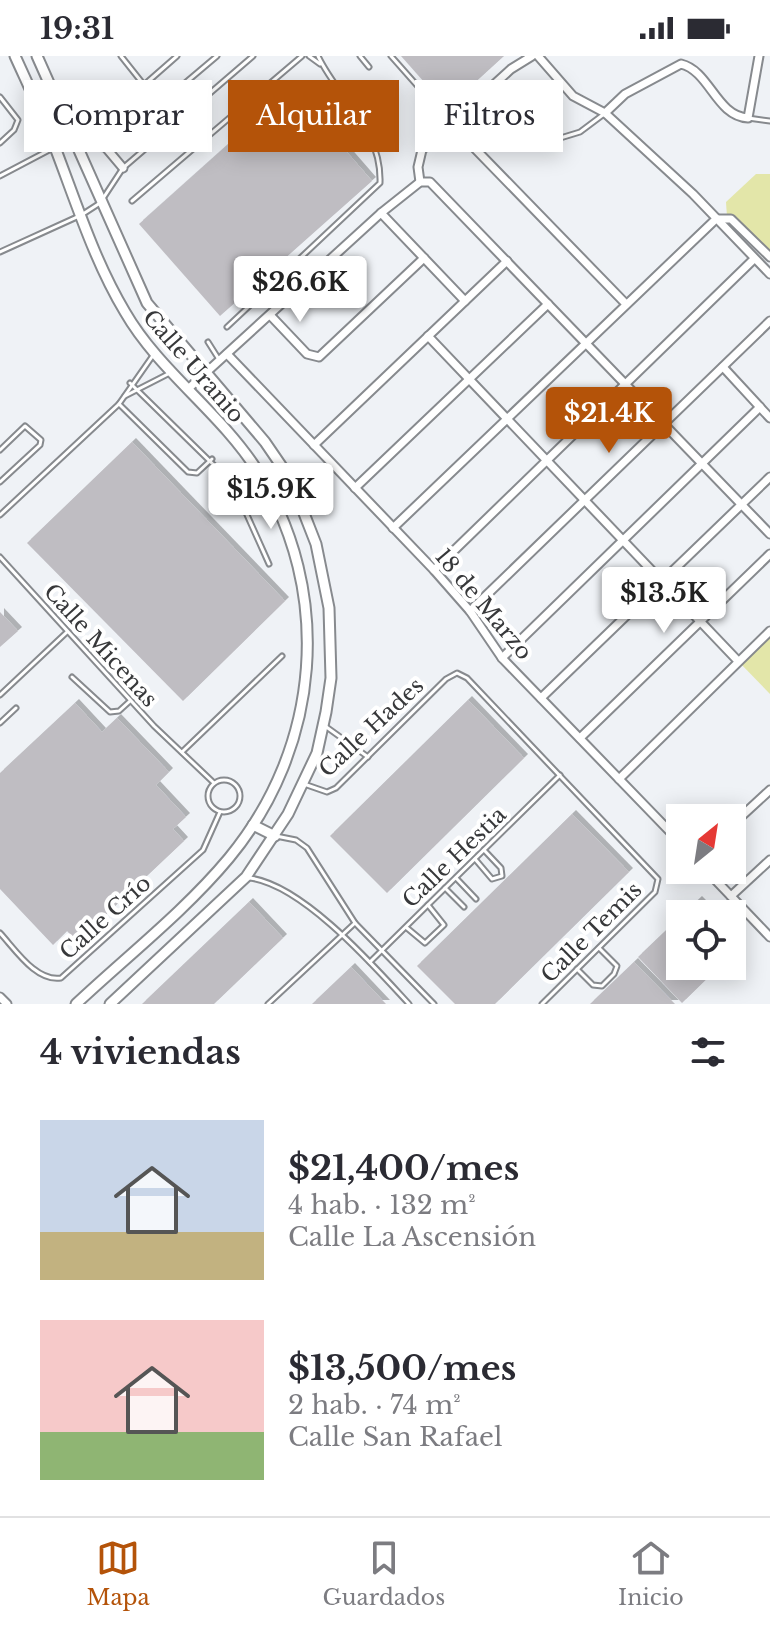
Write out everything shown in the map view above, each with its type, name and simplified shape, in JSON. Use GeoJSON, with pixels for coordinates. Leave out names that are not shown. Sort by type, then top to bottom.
{"type":"FeatureCollection","features":[{"type":"Feature","properties":{"kind":"street","name":"Calle Uranio"},"geometry":{"type":"LineString","coordinates":[[15,56],[26,80]]}},
{"type":"Feature","properties":{"kind":"street","name":"Calle Uranio"},"geometry":{"type":"LineString","coordinates":[[37,56],[47,80]]}},
{"type":"Feature","properties":{"kind":"street"},"geometry":{"type":"LineString","coordinates":[[500,80],[532,56]]}},
{"type":"Feature","properties":{"kind":"street"},"geometry":{"type":"LineString","coordinates":[[538,56],[573,96],[605,113],[720,218],[770,274]]}},
{"type":"Feature","properties":{"kind":"street"},"geometry":{"type":"LineString","coordinates":[[605,113],[625,94],[681,64],[693,69],[733,114],[748,118],[759,56]]}},
{"type":"Feature","properties":{"kind":"street","name":"Calle Uranio"},"geometry":{"type":"LineString","coordinates":[[57,152],[80,215],[125,313],[237,443],[270,492],[297,558],[306,602],[308,672],[303,704],[281,775],[253,825],[208,880],[76,1004]]}},
{"type":"Feature","properties":{"kind":"street","name":"Calle Uranio"},"geometry":{"type":"LineString","coordinates":[[79,152],[147,303],[204,374],[265,442],[291,480],[307,517],[329,608],[331,678],[323,725],[304,784],[275,836],[246,877],[110,1004]]}},
{"type":"Feature","properties":{"kind":"street"},"geometry":{"type":"LineString","coordinates":[[110,152],[123,168]]}},
{"type":"Feature","properties":{"kind":"street"},"geometry":{"type":"LineString","coordinates":[[420,182],[418,167],[422,152]]}},
{"type":"Feature","properties":{"kind":"street"},"geometry":{"type":"LineString","coordinates":[[478,152],[626,304]]}},
{"type":"Feature","properties":{"kind":"street"},"geometry":{"type":"LineString","coordinates":[[188,389],[381,213],[420,182],[434,184],[770,534]]}},
{"type":"Feature","properties":{"kind":"street"},"geometry":{"type":"LineString","coordinates":[[381,213],[465,301]]}},
{"type":"Feature","properties":{"kind":"street"},"geometry":{"type":"LineString","coordinates":[[720,218],[735,222],[770,257]]}},
{"type":"Feature","properties":{"kind":"street"},"geometry":{"type":"LineString","coordinates":[[393,528],[720,218]]}},
{"type":"Feature","properties":{"kind":"street"},"geometry":{"type":"LineString","coordinates":[[270,315],[315,358],[322,355],[424,258]]}},
{"type":"Feature","properties":{"kind":"street"},"geometry":{"type":"LineString","coordinates":[[434,570],[754,259]]}},
{"type":"Feature","properties":{"kind":"street"},"geometry":{"type":"LineString","coordinates":[[314,445],[507,261]]}},
{"type":"Feature","properties":{"kind":"street"},"geometry":{"type":"LineString","coordinates":[[355,488],[548,304]]}},
{"type":"Feature","properties":{"kind":"street"},"geometry":{"type":"LineString","coordinates":[[470,611],[770,321]]}},
{"type":"Feature","properties":{"kind":"street"},"geometry":{"type":"LineString","coordinates":[[428,336],[738,661]]}},
{"type":"Feature","properties":{"kind":"street","name":"18 de Marzo"},"geometry":{"type":"LineString","coordinates":[[227,354],[434,570],[470,611],[502,658],[666,828]]}},
{"type":"Feature","properties":{"kind":"street"},"geometry":{"type":"LineString","coordinates":[[723,367],[770,418]]}},
{"type":"Feature","properties":{"kind":"street"},"geometry":{"type":"LineString","coordinates":[[502,658],[760,407]]}},
{"type":"Feature","properties":{"kind":"street"},"geometry":{"type":"LineString","coordinates":[[541,698],[770,477]]}},
{"type":"Feature","properties":{"kind":"street"},"geometry":{"type":"LineString","coordinates":[[580,738],[770,554]]}},
{"type":"Feature","properties":{"kind":"street"},"geometry":{"type":"LineString","coordinates":[[619,779],[770,631]]}},
{"type":"Feature","properties":{"kind":"street"},"geometry":{"type":"LineString","coordinates":[[746,812],[770,790]]}},
{"type":"Feature","properties":{"kind":"street"},"geometry":{"type":"LineString","coordinates":[[253,825],[275,836]]}},
{"type":"Feature","properties":{"kind":"street"},"geometry":{"type":"LineString","coordinates":[[731,896],[770,860]]}},
{"type":"Feature","properties":{"kind":"street"},"geometry":{"type":"LineString","coordinates":[[719,884],[770,937]]}},
{"type":"Feature","properties":{"kind":"street"},"geometry":{"type":"LineString","coordinates":[[0,997],[7,1004]]}},
{"type":"Feature","properties":{"kind":"lane"},"geometry":{"type":"LineString","coordinates":[[121,56],[140,80]]}},
{"type":"Feature","properties":{"kind":"lane"},"geometry":{"type":"LineString","coordinates":[[150,80],[177,56]]}},
{"type":"Feature","properties":{"kind":"lane"},"geometry":{"type":"LineString","coordinates":[[190,80],[217,56]]}},
{"type":"Feature","properties":{"kind":"lane"},"geometry":{"type":"LineString","coordinates":[[212,92],[253,56]]}},
{"type":"Feature","properties":{"kind":"lane"},"geometry":{"type":"LineString","coordinates":[[132,201],[302,56]]}},
{"type":"Feature","properties":{"kind":"lane"},"geometry":{"type":"LineString","coordinates":[[309,56],[323,67]]}},
{"type":"Feature","properties":{"kind":"lane"},"geometry":{"type":"LineString","coordinates":[[227,327],[380,183],[374,144],[367,128],[318,56]]}},
{"type":"Feature","properties":{"kind":"lane"},"geometry":{"type":"LineString","coordinates":[[360,56],[369,67]]}},
{"type":"Feature","properties":{"kind":"lane"},"geometry":{"type":"LineString","coordinates":[[391,56],[415,83]]}},
{"type":"Feature","properties":{"kind":"lane"},"geometry":{"type":"LineString","coordinates":[[0,97],[18,120],[14,130],[0,143]]}},
{"type":"Feature","properties":{"kind":"lane"},"geometry":{"type":"LineString","coordinates":[[563,137],[580,132],[605,113]]}},
{"type":"Feature","properties":{"kind":"lane"},"geometry":{"type":"LineString","coordinates":[[748,118],[770,121]]}},
{"type":"Feature","properties":{"kind":"lane"},"geometry":{"type":"LineString","coordinates":[[0,176],[46,152]]}},
{"type":"Feature","properties":{"kind":"lane"},"geometry":{"type":"LineString","coordinates":[[0,252],[100,203],[123,168],[142,152]]}},
{"type":"Feature","properties":{"kind":"lane"},"geometry":{"type":"LineString","coordinates":[[208,342],[220,361]]}},
{"type":"Feature","properties":{"kind":"lane"},"geometry":{"type":"LineString","coordinates":[[0,515],[119,404],[130,383],[156,352]]}},
{"type":"Feature","properties":{"kind":"lane"},"geometry":{"type":"LineString","coordinates":[[125,396],[172,371]]}},
{"type":"Feature","properties":{"kind":"lane"},"geometry":{"type":"LineString","coordinates":[[130,383],[212,459],[239,497],[269,564]]}},
{"type":"Feature","properties":{"kind":"lane"},"geometry":{"type":"LineString","coordinates":[[119,404],[188,472],[197,473],[212,459]]}},
{"type":"Feature","properties":{"kind":"lane"},"geometry":{"type":"LineString","coordinates":[[0,450],[25,426],[41,440],[40,445],[0,482]]}},
{"type":"Feature","properties":{"kind":"lane","name":"Calle Micenas"},"geometry":{"type":"LineString","coordinates":[[0,557],[131,701],[214,783]]}},
{"type":"Feature","properties":{"kind":"lane"},"geometry":{"type":"LineString","coordinates":[[0,695],[67,632]]}},
{"type":"Feature","properties":{"kind":"lane"},"geometry":{"type":"LineString","coordinates":[[182,752],[282,656]]}},
{"type":"Feature","properties":{"kind":"lane","name":"Calle Hades"},"geometry":{"type":"LineString","coordinates":[[304,784],[331,791],[446,679],[457,673],[467,678],[560,775]]}},
{"type":"Feature","properties":{"kind":"lane"},"geometry":{"type":"LineString","coordinates":[[72,677],[110,712],[119,711],[131,701]]}},
{"type":"Feature","properties":{"kind":"lane"},"geometry":{"type":"LineString","coordinates":[[0,723],[16,708]]}},
{"type":"Feature","properties":{"kind":"lane"},"geometry":{"type":"LineString","coordinates":[[323,725],[368,757]]}},
{"type":"Feature","properties":{"kind":"lane","name":"Calle Hestia"},"geometry":{"type":"LineString","coordinates":[[370,962],[560,775]]}},
{"type":"Feature","properties":{"kind":"lane","name":"Calle Temis"},"geometry":{"type":"LineString","coordinates":[[542,1004],[655,892],[658,879],[560,775]]}},
{"type":"Feature","properties":{"kind":"lane"},"geometry":{"type":"LineString","coordinates":[[229,780],[237,786],[241,796],[235,809],[220,812],[209,802],[209,792],[214,783],[229,780]]}},
{"type":"Feature","properties":{"kind":"lane","name":"Calle Crío"},"geometry":{"type":"LineString","coordinates":[[0,933],[37,972],[45,977],[61,978],[194,859],[208,844],[220,812]]}},
{"type":"Feature","properties":{"kind":"lane"},"geometry":{"type":"LineString","coordinates":[[275,836],[296,840],[307,848],[355,923],[434,1004]]}},
{"type":"Feature","properties":{"kind":"lane"},"geometry":{"type":"LineString","coordinates":[[475,859],[492,879],[502,876],[501,868],[484,850]]}},
{"type":"Feature","properties":{"kind":"lane"},"geometry":{"type":"LineString","coordinates":[[246,877],[276,887],[343,933],[409,1004]]}},
{"type":"Feature","properties":{"kind":"lane"},"geometry":{"type":"LineString","coordinates":[[456,878],[476,899]]}},
{"type":"Feature","properties":{"kind":"lane"},"geometry":{"type":"LineString","coordinates":[[445,888],[464,907]]}},
{"type":"Feature","properties":{"kind":"lane"},"geometry":{"type":"LineString","coordinates":[[406,927],[425,943],[439,932],[444,925],[428,905]]}},
{"type":"Feature","properties":{"kind":"lane"},"geometry":{"type":"LineString","coordinates":[[268,1004],[355,923]]}},
{"type":"Feature","properties":{"kind":"lane"},"geometry":{"type":"LineString","coordinates":[[577,969],[593,985],[602,986],[617,966],[599,948]]}},
{"type":"Feature","properties":{"kind":"green space"},"geometry":{"type":"Polygon","coordinates":[[[756,174],[770,174],[770,257],[727,217],[726,202],[756,174]]]}},
{"type":"Feature","properties":{"kind":"green space"},"geometry":{"type":"Polygon","coordinates":[[[770,631],[770,694],[738,661],[770,631]]]}},
{"type":"Feature","properties":{"kind":"building"},"geometry":{"type":"Polygon","coordinates":[[[401,56],[504,56],[478,80],[422,80],[401,56]]]}},
{"type":"Feature","properties":{"kind":"building"},"geometry":{"type":"Polygon","coordinates":[[[228,144],[228,152],[347,152],[372,181],[220,316],[139,224],[228,144]]]}},
{"type":"Feature","properties":{"kind":"building"},"geometry":{"type":"Polygon","coordinates":[[[132,442],[285,601],[183,701],[27,543],[132,442]]]}},
{"type":"Feature","properties":{"kind":"building"},"geometry":{"type":"Polygon","coordinates":[[[0,612],[18,631],[0,647],[0,612]]]}},
{"type":"Feature","properties":{"kind":"building"},"geometry":{"type":"Polygon","coordinates":[[[468,700],[524,758],[387,893],[330,836],[468,700]]]}},
{"type":"Feature","properties":{"kind":"building"},"geometry":{"type":"Polygon","coordinates":[[[75,703],[102,732],[117,718],[169,772],[156,785],[186,817],[173,829],[184,841],[77,942],[67,931],[53,945],[0,889],[0,773],[75,703]]]}},
{"type":"Feature","properties":{"kind":"building"},"geometry":{"type":"Polygon","coordinates":[[[572,814],[629,872],[495,1004],[455,1004],[417,966],[572,814]]]}},
{"type":"Feature","properties":{"kind":"building"},"geometry":{"type":"Polygon","coordinates":[[[249,902],[283,938],[214,1004],[142,1004],[249,902]]]}},
{"type":"Feature","properties":{"kind":"building"},"geometry":{"type":"Polygon","coordinates":[[[666,930],[666,980],[706,980],[682,1003],[638,957],[666,930]]]}},
{"type":"Feature","properties":{"kind":"building"},"geometry":{"type":"Polygon","coordinates":[[[634,962],[675,1004],[590,1004],[634,962]]]}},
{"type":"Feature","properties":{"kind":"building"},"geometry":{"type":"Polygon","coordinates":[[[351,967],[386,1004],[312,1004],[351,967]]]}}]}
